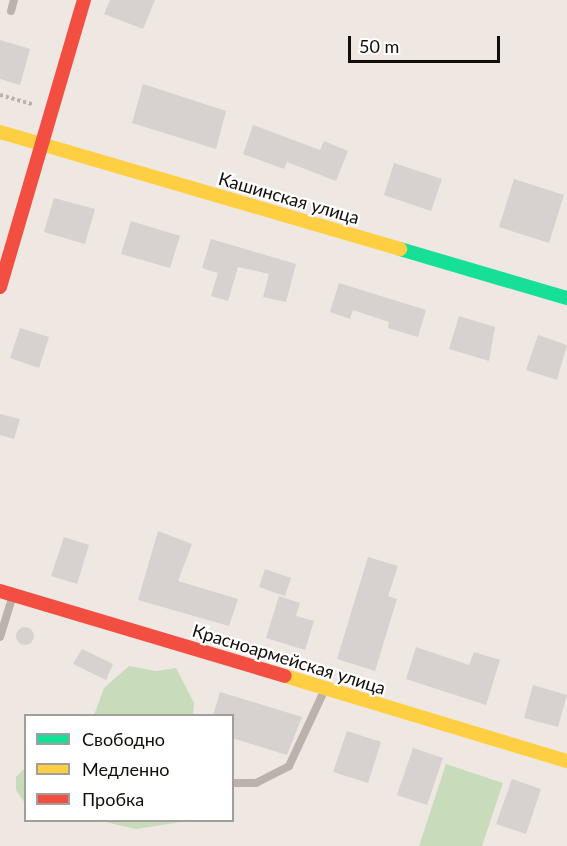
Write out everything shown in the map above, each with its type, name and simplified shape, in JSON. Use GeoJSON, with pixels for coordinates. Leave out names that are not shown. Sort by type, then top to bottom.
{"type":"FeatureCollection","features":[{"type":"Feature","properties":{"kind":"street"},"geometry":{"type":"LineString","coordinates":[[0,287],[84,0]]}},
{"type":"Feature","properties":{"kind":"street","name":"Кашинская улица"},"geometry":{"type":"LineString","coordinates":[[0,132],[567,298]]}},
{"type":"Feature","properties":{"kind":"street","name":"Красноармейская улица"},"geometry":{"type":"LineString","coordinates":[[6,593],[567,761]]}},
{"type":"Feature","properties":{"kind":"lane"},"geometry":{"type":"LineString","coordinates":[[11,11],[14,0]]}},
{"type":"Feature","properties":{"kind":"lane"},"geometry":{"type":"LineString","coordinates":[[0,637],[6,593]]}},
{"type":"Feature","properties":{"kind":"lane"},"geometry":{"type":"LineString","coordinates":[[234,783],[256,783],[289,766],[325,689]]}},
{"type":"Feature","properties":{"kind":"path"},"geometry":{"type":"LineString","coordinates":[[0,95],[52,110]]}},
{"type":"Feature","properties":{"kind":"green space"},"geometry":{"type":"Polygon","coordinates":[[[129,666],[156,671],[176,668],[194,703],[193,714],[94,714],[104,688],[129,666]]]}},
{"type":"Feature","properties":{"kind":"green space"},"geometry":{"type":"Polygon","coordinates":[[[446,764],[503,783],[482,846],[419,846],[446,764]]]}},
{"type":"Feature","properties":{"kind":"green space"},"geometry":{"type":"Polygon","coordinates":[[[24,769],[24,802],[16,790],[16,777],[24,769]]]}},
{"type":"Feature","properties":{"kind":"green space"},"geometry":{"type":"Polygon","coordinates":[[[105,822],[181,822],[136,829],[105,822]]]}},
{"type":"Feature","properties":{"kind":"building"},"geometry":{"type":"Polygon","coordinates":[[[110,0],[155,0],[143,29],[104,14],[110,0]]]}},
{"type":"Feature","properties":{"kind":"building"},"geometry":{"type":"Polygon","coordinates":[[[0,40],[30,49],[20,85],[0,79],[0,40]]]}},
{"type":"Feature","properties":{"kind":"building"},"geometry":{"type":"Polygon","coordinates":[[[143,84],[226,111],[216,149],[132,123],[143,84]]]}},
{"type":"Feature","properties":{"kind":"building"},"geometry":{"type":"Polygon","coordinates":[[[253,125],[320,150],[324,141],[348,151],[336,181],[287,162],[284,169],[243,154],[253,125]]]}},
{"type":"Feature","properties":{"kind":"building"},"geometry":{"type":"Polygon","coordinates":[[[394,163],[442,179],[431,211],[384,195],[394,163]]]}},
{"type":"Feature","properties":{"kind":"building"},"geometry":{"type":"Polygon","coordinates":[[[514,179],[564,195],[549,243],[499,227],[514,179]]]}},
{"type":"Feature","properties":{"kind":"building"},"geometry":{"type":"Polygon","coordinates":[[[54,198],[95,209],[85,244],[44,232],[54,198]]]}},
{"type":"Feature","properties":{"kind":"building"},"geometry":{"type":"Polygon","coordinates":[[[131,221],[180,236],[170,268],[121,254],[131,221]]]}},
{"type":"Feature","properties":{"kind":"building"},"geometry":{"type":"Polygon","coordinates":[[[211,239],[296,264],[286,302],[263,297],[269,274],[238,267],[228,301],[211,296],[218,273],[202,268],[211,239]]]}},
{"type":"Feature","properties":{"kind":"building"},"geometry":{"type":"Polygon","coordinates":[[[339,283],[426,310],[418,337],[388,328],[389,322],[353,310],[350,319],[330,312],[339,283]]]}},
{"type":"Feature","properties":{"kind":"building"},"geometry":{"type":"Polygon","coordinates":[[[459,316],[495,327],[489,361],[449,349],[459,316]]]}},
{"type":"Feature","properties":{"kind":"building"},"geometry":{"type":"Polygon","coordinates":[[[20,328],[49,337],[39,368],[10,358],[20,328]]]}},
{"type":"Feature","properties":{"kind":"building"},"geometry":{"type":"Polygon","coordinates":[[[538,335],[567,345],[557,380],[526,370],[538,335]]]}},
{"type":"Feature","properties":{"kind":"building"},"geometry":{"type":"Polygon","coordinates":[[[0,414],[20,419],[14,439],[0,435],[0,414]]]}},
{"type":"Feature","properties":{"kind":"building"},"geometry":{"type":"Polygon","coordinates":[[[158,531],[192,544],[178,581],[238,599],[229,626],[138,600],[158,531]]]}},
{"type":"Feature","properties":{"kind":"building"},"geometry":{"type":"Polygon","coordinates":[[[64,537],[89,545],[77,584],[51,576],[64,537]]]}},
{"type":"Feature","properties":{"kind":"building"},"geometry":{"type":"Polygon","coordinates":[[[368,557],[398,566],[388,596],[397,599],[375,671],[337,659],[368,557]]]}},
{"type":"Feature","properties":{"kind":"building"},"geometry":{"type":"Polygon","coordinates":[[[265,569],[291,578],[285,596],[259,587],[265,569]]]}},
{"type":"Feature","properties":{"kind":"building"},"geometry":{"type":"Polygon","coordinates":[[[279,596],[300,603],[296,616],[314,621],[305,650],[266,638],[279,596]]]}},
{"type":"Feature","properties":{"kind":"building"},"geometry":{"type":"Polygon","coordinates":[[[25,627],[31,630],[34,636],[31,642],[25,645],[19,642],[16,636],[19,630],[25,627]]]}},
{"type":"Feature","properties":{"kind":"building"},"geometry":{"type":"Polygon","coordinates":[[[416,647],[469,665],[474,652],[500,660],[486,705],[406,679],[416,647]]]}},
{"type":"Feature","properties":{"kind":"building"},"geometry":{"type":"Polygon","coordinates":[[[82,649],[113,664],[106,680],[73,664],[82,649]]]}},
{"type":"Feature","properties":{"kind":"building"},"geometry":{"type":"Polygon","coordinates":[[[533,685],[567,695],[558,727],[524,718],[533,685]]]}},
{"type":"Feature","properties":{"kind":"building"},"geometry":{"type":"Polygon","coordinates":[[[220,692],[302,717],[287,755],[234,739],[234,714],[214,714],[220,692]]]}},
{"type":"Feature","properties":{"kind":"building"},"geometry":{"type":"Polygon","coordinates":[[[347,731],[381,742],[368,783],[333,772],[347,731]]]}},
{"type":"Feature","properties":{"kind":"building"},"geometry":{"type":"Polygon","coordinates":[[[413,748],[443,758],[427,805],[397,795],[413,748]]]}},
{"type":"Feature","properties":{"kind":"building"},"geometry":{"type":"Polygon","coordinates":[[[512,779],[541,789],[526,834],[496,824],[512,779]]]}},
{"type":"Feature","properties":{"kind":"traffic: fast"},"geometry":{"type":"LineString","coordinates":[[400,249],[567,298]]}},
{"type":"Feature","properties":{"kind":"traffic: slow"},"geometry":{"type":"LineString","coordinates":[[0,132],[400,249]]}},
{"type":"Feature","properties":{"kind":"traffic: slow"},"geometry":{"type":"LineString","coordinates":[[285,676],[567,761]]}},
{"type":"Feature","properties":{"kind":"traffic: jam"},"geometry":{"type":"LineString","coordinates":[[0,287],[84,0]]}},
{"type":"Feature","properties":{"kind":"traffic: jam"},"geometry":{"type":"LineString","coordinates":[[0,591],[285,676]]}}]}
